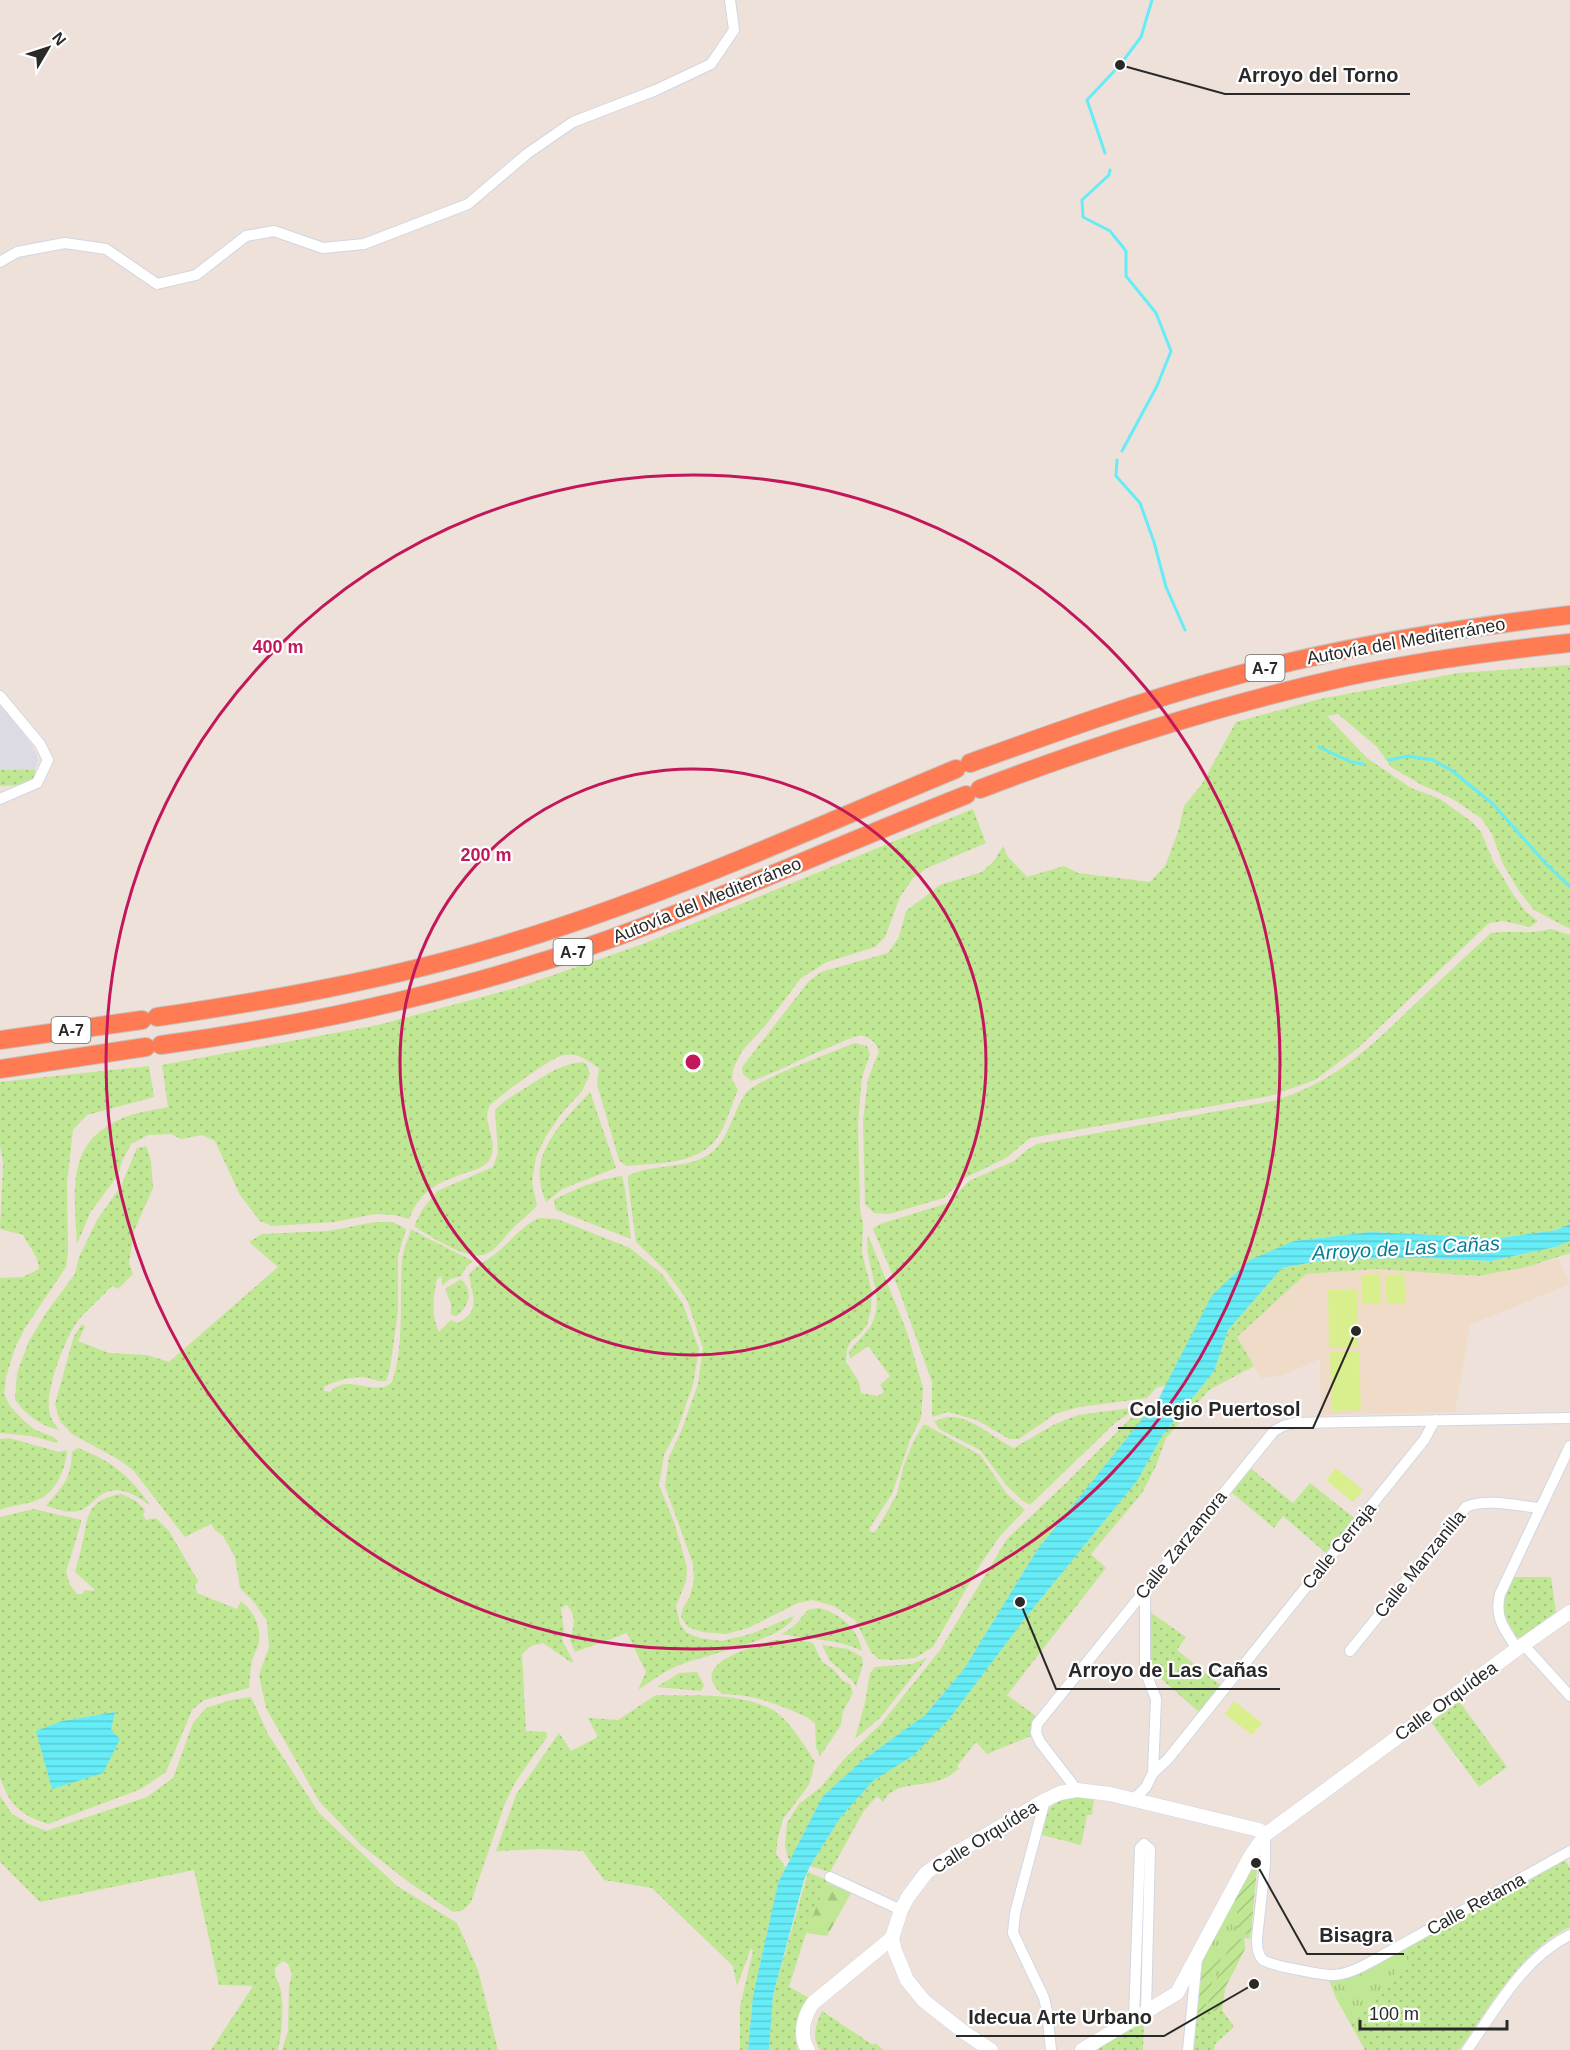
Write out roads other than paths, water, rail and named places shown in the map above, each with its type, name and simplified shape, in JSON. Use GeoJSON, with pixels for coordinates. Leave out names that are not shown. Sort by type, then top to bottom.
{"type":"FeatureCollection","features":[{"type":"Feature","properties":{"kind":"highway","name":"Autovía del Mediterráneo"},"geometry":{"type":"LineString","coordinates":[[0,1040],[150,1019],[342,986],[503,945],[574,922],[688,880],[963,766],[1110,712],[1217,680],[1285,663],[1400,639],[1491,624],[1570,615]]}},
{"type":"Feature","properties":{"kind":"highway","name":"Autovía del Mediterráneo"},"geometry":{"type":"LineString","coordinates":[[2,1068],[220,1037],[366,1010],[453,988],[591,946],[694,907],[973,792],[1136,733],[1253,699],[1347,677],[1465,656],[1570,643]]}},
{"type":"Feature","properties":{"kind":"street"},"geometry":{"type":"LineString","coordinates":[[0,262],[17,252],[64,243],[106,249],[157,284],[196,276],[246,236],[274,231],[323,248],[364,244],[468,204],[528,153],[573,122],[656,90],[711,64],[734,30],[730,0]]}},
{"type":"Feature","properties":{"kind":"street"},"geometry":{"type":"LineString","coordinates":[[0,696],[40,744],[48,760],[37,783],[0,799]]}},
{"type":"Feature","properties":{"kind":"street"},"geometry":{"type":"LineString","coordinates":[[1435,1420],[1570,1418]]}},
{"type":"Feature","properties":{"kind":"street","name":"Calle Zarzamora"},"geometry":{"type":"LineString","coordinates":[[1077,1790],[1040,1742],[1036,1733],[1037,1724],[1274,1431],[1293,1423],[1435,1420]]}},
{"type":"Feature","properties":{"kind":"street","name":"Calle Cerraja"},"geometry":{"type":"LineString","coordinates":[[1135,1798],[1424,1440],[1435,1420]]}},
{"type":"Feature","properties":{"kind":"street"},"geometry":{"type":"LineString","coordinates":[[1570,1446],[1500,1594],[1497,1606],[1498,1618],[1520,1647],[1570,1696]]}},
{"type":"Feature","properties":{"kind":"street","name":"Calle Manzanilla"},"geometry":{"type":"LineString","coordinates":[[1350,1651],[1466,1507],[1473,1503],[1484,1503],[1540,1508]]}},
{"type":"Feature","properties":{"kind":"street"},"geometry":{"type":"LineString","coordinates":[[1145,1590],[1145,1671],[1156,1699],[1153,1773]]}},
{"type":"Feature","properties":{"kind":"street","name":"Calle Orquídea"},"geometry":{"type":"LineString","coordinates":[[1082,2050],[1177,1993],[1250,1857],[1265,1835],[1570,1612]]}},
{"type":"Feature","properties":{"kind":"street","name":"Calle Orquídea"},"geometry":{"type":"LineString","coordinates":[[892,1938],[901,1910],[916,1885],[938,1864],[1060,1793],[1077,1790],[1135,1798],[1259,1830],[1265,1835]]}},
{"type":"Feature","properties":{"kind":"street"},"geometry":{"type":"LineString","coordinates":[[1045,1800],[1015,1913],[1013,1933],[1044,1998],[1050,2050]]}},
{"type":"Feature","properties":{"kind":"street","name":"Calle Retama"},"geometry":{"type":"LineString","coordinates":[[1265,1835],[1265,1865],[1257,1938],[1260,1955],[1264,1961],[1284,1968],[1332,1975],[1352,1971],[1376,1959],[1570,1851]]}},
{"type":"Feature","properties":{"kind":"street"},"geometry":{"type":"LineString","coordinates":[[1144,1844],[1150,1849],[1140,2015],[1140,1848],[1144,1844]]}},
{"type":"Feature","properties":{"kind":"street"},"geometry":{"type":"LineString","coordinates":[[831,1877],[901,1910]]}},
{"type":"Feature","properties":{"kind":"street"},"geometry":{"type":"LineString","coordinates":[[1467,2050],[1533,1961],[1570,1935]]}},
{"type":"Feature","properties":{"kind":"street"},"geometry":{"type":"LineString","coordinates":[[808,2050],[803,2028],[806,2013],[813,2003],[892,1938],[895,1952],[907,1980],[924,2001],[991,2050]]}},
{"type":"Feature","properties":{"kind":"street"},"geometry":{"type":"LineString","coordinates":[[1188,2050],[1197,1958]]}},
{"type":"Feature","properties":{"kind":"street"},"geometry":{"type":"LineString","coordinates":[[1177,1993],[1190,1991],[1193,2000]]}},
{"type":"Feature","properties":{"kind":"water"},"geometry":{"type":"Polygon","coordinates":[[[1570,1224],[1570,1241],[1555,1247],[1491,1261],[1426,1258],[1328,1259],[1282,1268],[1228,1330],[1214,1371],[1162,1436],[1137,1481],[1026,1617],[950,1718],[914,1755],[873,1781],[840,1818],[810,1866],[804,1880],[773,1995],[769,2050],[748,2050],[753,1996],[778,1883],[823,1796],[863,1760],[925,1715],[964,1669],[1037,1550],[1159,1398],[1212,1295],[1250,1260],[1294,1241],[1370,1232],[1499,1238],[1557,1230],[1570,1224]]]}},
{"type":"Feature","properties":{"kind":"water"},"geometry":{"type":"Polygon","coordinates":[[[115,1712],[111,1730],[120,1739],[103,1773],[52,1789],[36,1731],[62,1721],[115,1712]]]}},
{"type":"Feature","properties":{"kind":"waterway"},"geometry":{"type":"LineString","coordinates":[[1105,153],[1087,100],[1120,65],[1141,37],[1152,0]]}},
{"type":"Feature","properties":{"kind":"waterway"},"geometry":{"type":"LineString","coordinates":[[1110,170],[1109,175],[1082,200],[1083,217],[1110,231],[1126,251],[1126,276],[1156,313],[1171,351],[1157,386],[1122,451]]}},
{"type":"Feature","properties":{"kind":"waterway"},"geometry":{"type":"LineString","coordinates":[[1117,460],[1116,476],[1140,503],[1154,542],[1166,587],[1185,630]]}},
{"type":"Feature","properties":{"kind":"waterway"},"geometry":{"type":"LineString","coordinates":[[1319,747],[1351,762],[1363,764]]}},
{"type":"Feature","properties":{"kind":"waterway"},"geometry":{"type":"LineString","coordinates":[[1389,760],[1408,756],[1433,760],[1451,770],[1493,804],[1546,864],[1570,887]]}},
{"type":"Feature","properties":{"kind":"place","name":"Arroyo del Torno"},"geometry":{"type":"Point","coordinates":[1120,65]}},
{"type":"Feature","properties":{"kind":"place","name":"Colegio Puertosol"},"geometry":{"type":"Point","coordinates":[1356,1331]}},
{"type":"Feature","properties":{"kind":"place","name":"Arroyo de Las Cañas"},"geometry":{"type":"Point","coordinates":[1020,1602]}},
{"type":"Feature","properties":{"kind":"place","name":"Bisagra"},"geometry":{"type":"Point","coordinates":[1256,1863]}},
{"type":"Feature","properties":{"kind":"place","name":"Idecua Arte Urbano"},"geometry":{"type":"Point","coordinates":[1254,1984]}}]}
